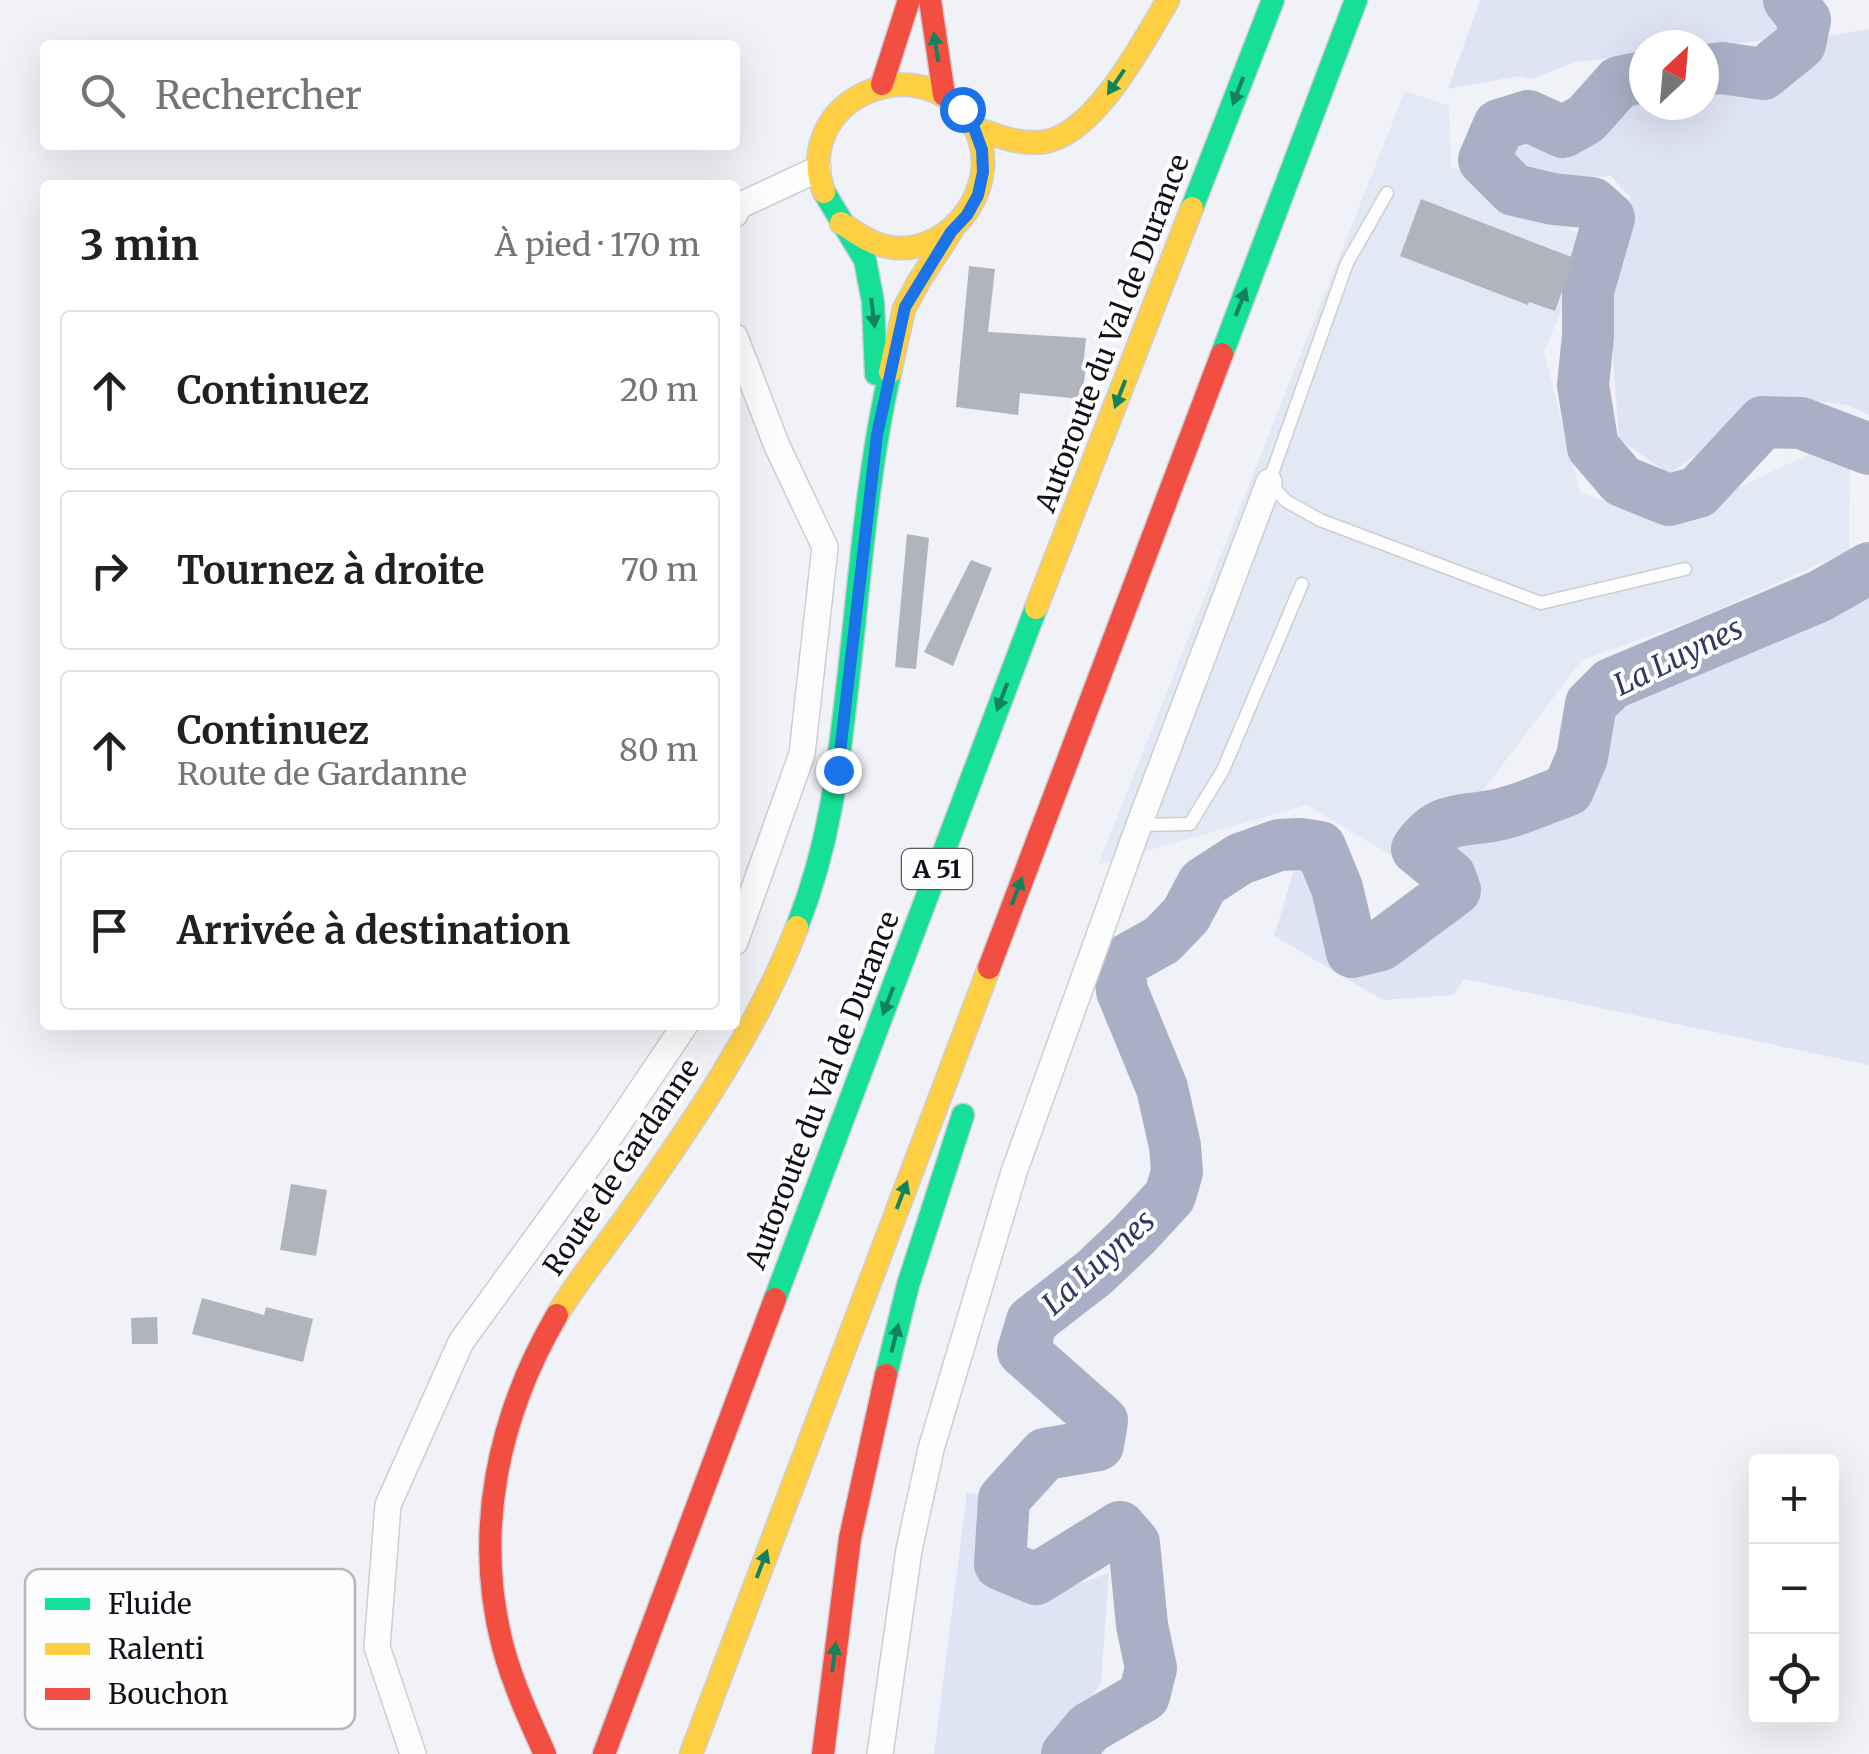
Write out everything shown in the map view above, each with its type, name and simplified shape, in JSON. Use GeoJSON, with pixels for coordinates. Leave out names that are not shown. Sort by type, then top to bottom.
{"type":"FeatureCollection","features":[{"type":"Feature","properties":{"kind":"main road"},"geometry":{"type":"LineString","coordinates":[[882,84],[909,0]]}},
{"type":"Feature","properties":{"kind":"main road"},"geometry":{"type":"LineString","coordinates":[[930,0],[944,95]]}},
{"type":"Feature","properties":{"kind":"main road"},"geometry":{"type":"LineString","coordinates":[[974,128],[1017,142],[1039,143],[1070,132],[1104,100],[1168,0]]}},
{"type":"Feature","properties":{"kind":"main road","name":"Autoroute du Val de Durance"},"geometry":{"type":"LineString","coordinates":[[606,1748],[1019,653],[1273,0]]}},
{"type":"Feature","properties":{"kind":"main road"},"geometry":{"type":"LineString","coordinates":[[691,1754],[1356,0]]}},
{"type":"Feature","properties":{"kind":"main road"},"geometry":{"type":"LineString","coordinates":[[914,83],[944,95],[962,109],[982,150],[983,172],[978,195],[967,215],[951,232],[905,307],[877,435],[875,321],[864,258],[824,198],[818,169],[821,140],[835,114],[856,95],[882,84],[914,83]]}},
{"type":"Feature","properties":{"kind":"main road"},"geometry":{"type":"LineString","coordinates":[[842,223],[866,240],[894,248],[924,244],[951,232]]}},
{"type":"Feature","properties":{"kind":"main road"},"geometry":{"type":"LineString","coordinates":[[1002,996],[1206,393]]}},
{"type":"Feature","properties":{"kind":"main road","name":"Route de Gardanne"},"geometry":{"type":"LineString","coordinates":[[545,1754],[505,1659],[488,1576],[492,1504],[503,1439],[527,1374],[566,1300],[732,1058],[769,992],[810,894],[830,823],[877,435]]}},
{"type":"Feature","properties":{"kind":"main road"},"geometry":{"type":"LineString","coordinates":[[823,1754],[850,1538],[882,1391],[908,1285],[972,1087]]}},
{"type":"Feature","properties":{"kind":"street"},"geometry":{"type":"LineString","coordinates":[[740,206],[818,169]]}},
{"type":"Feature","properties":{"kind":"street"},"geometry":{"type":"LineString","coordinates":[[740,350],[777,446],[826,547],[802,754],[740,928]]}},
{"type":"Feature","properties":{"kind":"street"},"geometry":{"type":"LineString","coordinates":[[880,1754],[910,1550],[931,1449],[1014,1172],[1138,825],[1269,482]]}},
{"type":"Feature","properties":{"kind":"street"},"geometry":{"type":"LineString","coordinates":[[414,1754],[376,1647],[388,1505],[461,1342],[606,1142],[681,1030]]}},
{"type":"Feature","properties":{"kind":"lane"},"geometry":{"type":"LineString","coordinates":[[1387,192],[1348,264],[1269,482],[1286,501],[1320,520],[1540,603],[1686,570]]}},
{"type":"Feature","properties":{"kind":"lane"},"geometry":{"type":"LineString","coordinates":[[1138,825],[1190,824],[1224,770],[1302,584]]}},
{"type":"Feature","properties":{"kind":"shaded area"},"geometry":{"type":"Polygon","coordinates":[[[1480,0],[1782,0],[1801,25],[1795,37],[1719,45],[1719,30],[1629,30],[1629,56],[1576,62],[1531,79],[1519,76],[1448,89],[1480,0]]]}},
{"type":"Feature","properties":{"kind":"shaded area"},"geometry":{"type":"Polygon","coordinates":[[[1869,29],[1869,415],[1847,405],[1794,398],[1750,415],[1669,474],[1619,439],[1610,316],[1630,197],[1611,176],[1529,176],[1499,158],[1499,146],[1507,131],[1517,125],[1564,138],[1584,137],[1615,96],[1629,88],[1629,120],[1719,120],[1719,79],[1746,83],[1775,75],[1793,62],[1812,38],[1869,29]]]}},
{"type":"Feature","properties":{"kind":"shaded area"},"geometry":{"type":"Polygon","coordinates":[[[1405,91],[1449,106],[1451,167],[1590,240],[1544,352],[1580,492],[1664,523],[1809,454],[1850,469],[1849,550],[1704,616],[1582,660],[1420,873],[1307,805],[1098,865],[1405,91]]]}},
{"type":"Feature","properties":{"kind":"shaded area"},"geometry":{"type":"Polygon","coordinates":[[[1869,590],[1869,1065],[1464,979],[1454,995],[1383,1000],[1274,936],[1299,854],[1311,852],[1317,855],[1333,898],[1341,942],[1359,962],[1375,960],[1468,886],[1463,873],[1430,850],[1431,838],[1468,826],[1526,816],[1561,801],[1584,775],[1595,712],[1616,690],[1869,590]]]}},
{"type":"Feature","properties":{"kind":"shaded area"},"geometry":{"type":"Polygon","coordinates":[[[967,1492],[995,1498],[991,1530],[997,1574],[1008,1589],[1028,1601],[1109,1573],[1101,1683],[1052,1754],[934,1754],[967,1492]]]}},
{"type":"Feature","properties":{"kind":"building"},"geometry":{"type":"Polygon","coordinates":[[[1421,199],[1574,258],[1555,311],[1529,302],[1528,305],[1400,256],[1421,199]]]}},
{"type":"Feature","properties":{"kind":"building"},"geometry":{"type":"Polygon","coordinates":[[[969,266],[995,269],[988,332],[1086,338],[1081,399],[1020,393],[1018,415],[956,407],[969,266]]]}},
{"type":"Feature","properties":{"kind":"building"},"geometry":{"type":"Polygon","coordinates":[[[907,534],[929,538],[916,669],[895,667],[907,534]]]}},
{"type":"Feature","properties":{"kind":"building"},"geometry":{"type":"Polygon","coordinates":[[[971,560],[992,568],[953,666],[924,652],[971,560]]]}},
{"type":"Feature","properties":{"kind":"building"},"geometry":{"type":"Polygon","coordinates":[[[291,1184],[327,1190],[316,1256],[280,1250],[291,1184]]]}},
{"type":"Feature","properties":{"kind":"building"},"geometry":{"type":"Polygon","coordinates":[[[202,1298],[264,1315],[266,1307],[313,1319],[303,1362],[192,1334],[202,1298]]]}},
{"type":"Feature","properties":{"kind":"building"},"geometry":{"type":"Polygon","coordinates":[[[157,1317],[158,1344],[132,1344],[131,1318],[157,1317]]]}},
{"type":"Feature","properties":{"kind":"waterway","name":"La Luynes"},"geometry":{"type":"LineString","coordinates":[[1719,68],[1763,74],[1800,44],[1805,20],[1789,0]]}},
{"type":"Feature","properties":{"kind":"waterway","name":"La Luynes"},"geometry":{"type":"LineString","coordinates":[[1629,80],[1619,82],[1586,119],[1563,132],[1528,116],[1499,125],[1484,160],[1514,190],[1592,203],[1609,218],[1588,291],[1583,385],[1593,447],[1622,481],[1669,500],[1698,492],[1763,422],[1801,423],[1869,449]]}},
{"type":"Feature","properties":{"kind":"waterway","name":"La Luynes"},"geometry":{"type":"LineString","coordinates":[[1067,1754],[1089,1728],[1144,1696],[1151,1668],[1142,1625],[1134,1543],[1120,1527],[1036,1579],[1000,1564],[1004,1499],[1045,1454],[1098,1445],[1102,1421],[1023,1351],[1032,1321],[1094,1273],[1133,1236],[1170,1196],[1177,1172],[1162,1088],[1122,991],[1119,964],[1162,940],[1186,915],[1203,883],[1240,859],[1279,845],[1320,847],[1337,888],[1352,952],[1381,945],[1455,890],[1450,876],[1417,849],[1435,830],[1454,821],[1509,812],[1568,790],[1582,757],[1591,704],[1611,684],[1820,596],[1869,568]]}},
{"type":"Feature","properties":{"kind":"traffic: fast"},"geometry":{"type":"LineString","coordinates":[[1192,208],[1273,0]]}},
{"type":"Feature","properties":{"kind":"traffic: fast"},"geometry":{"type":"LineString","coordinates":[[1222,354],[1356,0]]}},
{"type":"Feature","properties":{"kind":"traffic: fast"},"geometry":{"type":"LineString","coordinates":[[824,192],[865,260],[873,302],[876,374]]}},
{"type":"Feature","properties":{"kind":"traffic: fast"},"geometry":{"type":"LineString","coordinates":[[797,927],[825,836],[836,776],[870,487],[890,372]]}},
{"type":"Feature","properties":{"kind":"traffic: fast"},"geometry":{"type":"LineString","coordinates":[[775,1299],[1036,608]]}},
{"type":"Feature","properties":{"kind":"traffic: fast"},"geometry":{"type":"LineString","coordinates":[[886,1375],[908,1285],[963,1115]]}},
{"type":"Feature","properties":{"kind":"traffic: slow"},"geometry":{"type":"LineString","coordinates":[[975,128],[1026,142],[1062,136],[1081,123],[1116,84],[1168,0]]}},
{"type":"Feature","properties":{"kind":"traffic: slow"},"geometry":{"type":"LineString","coordinates":[[824,192],[819,160],[825,132],[842,109],[865,93],[892,85],[921,87],[948,99],[971,122],[981,144],[983,166],[978,189],[953,227],[934,240],[913,247],[889,247],[870,241],[841,223]]}},
{"type":"Feature","properties":{"kind":"traffic: slow"},"geometry":{"type":"LineString","coordinates":[[1036,608],[1192,208]]}},
{"type":"Feature","properties":{"kind":"traffic: slow"},"geometry":{"type":"LineString","coordinates":[[890,372],[904,309],[951,232]]}},
{"type":"Feature","properties":{"kind":"traffic: slow"},"geometry":{"type":"LineString","coordinates":[[557,1315],[723,1073],[763,1001],[797,927]]}},
{"type":"Feature","properties":{"kind":"traffic: slow"},"geometry":{"type":"LineString","coordinates":[[691,1754],[989,968]]}},
{"type":"Feature","properties":{"kind":"traffic: jam"},"geometry":{"type":"LineString","coordinates":[[882,84],[909,0]]}},
{"type":"Feature","properties":{"kind":"traffic: jam"},"geometry":{"type":"LineString","coordinates":[[930,0],[944,95]]}},
{"type":"Feature","properties":{"kind":"traffic: jam"},"geometry":{"type":"LineString","coordinates":[[989,968],[1222,354]]}},
{"type":"Feature","properties":{"kind":"traffic: jam"},"geometry":{"type":"LineString","coordinates":[[604,1754],[775,1299]]}},
{"type":"Feature","properties":{"kind":"traffic: jam"},"geometry":{"type":"LineString","coordinates":[[545,1754],[503,1647],[494,1604],[491,1518],[506,1434],[519,1393],[557,1315]]}},
{"type":"Feature","properties":{"kind":"traffic: jam"},"geometry":{"type":"LineString","coordinates":[[823,1754],[850,1538],[886,1375]]}},
{"type":"Feature","properties":{"kind":"route"},"geometry":{"type":"LineString","coordinates":[[838,770],[877,435],[905,307],[951,232],[967,215],[978,195],[983,172],[982,150],[962,109]]}}]}
